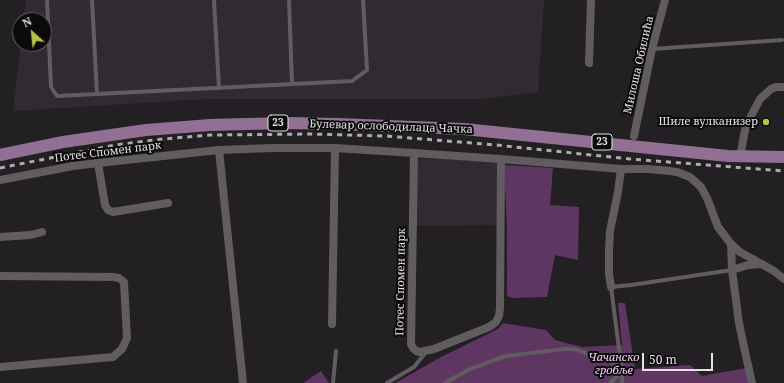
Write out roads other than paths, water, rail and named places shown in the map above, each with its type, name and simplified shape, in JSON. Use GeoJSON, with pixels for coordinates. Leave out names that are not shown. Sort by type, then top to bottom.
{"type":"FeatureCollection","features":[{"type":"Feature","properties":{"kind":"main road","name":"Булевар ослободилаца Чачка"},"geometry":{"type":"LineString","coordinates":[[0,155],[71,141],[146,130],[218,125],[287,123],[464,129],[740,157],[784,157]]}},
{"type":"Feature","properties":{"kind":"street"},"geometry":{"type":"LineString","coordinates":[[589,63],[591,0]]}},
{"type":"Feature","properties":{"kind":"street","name":"Милоша Обилића"},"geometry":{"type":"LineString","coordinates":[[634,136],[652,49],[665,0]]}},
{"type":"Feature","properties":{"kind":"street"},"geometry":{"type":"LineString","coordinates":[[740,157],[748,120],[760,99],[771,89],[776,87],[784,87]]}},
{"type":"Feature","properties":{"kind":"street","name":"Потес Спомен парк"},"geometry":{"type":"LineString","coordinates":[[0,180],[73,166],[98,163],[219,150],[272,148],[335,148],[621,169],[670,171],[690,177],[698,184],[703,191],[718,227],[731,244],[740,252],[762,264],[784,279]]}},
{"type":"Feature","properties":{"kind":"street"},"geometry":{"type":"LineString","coordinates":[[332,324],[335,148]]}},
{"type":"Feature","properties":{"kind":"street"},"geometry":{"type":"LineString","coordinates":[[219,150],[243,383]]}},
{"type":"Feature","properties":{"kind":"street","name":"Потес Спомен парк"},"geometry":{"type":"LineString","coordinates":[[414,153],[411,344],[416,351],[426,352]]}},
{"type":"Feature","properties":{"kind":"street"},"geometry":{"type":"LineString","coordinates":[[426,352],[489,327],[496,322],[499,316],[501,159]]}},
{"type":"Feature","properties":{"kind":"street"},"geometry":{"type":"LineString","coordinates":[[98,163],[105,205],[108,210],[113,212],[168,203]]}},
{"type":"Feature","properties":{"kind":"street"},"geometry":{"type":"LineString","coordinates":[[611,287],[608,264],[610,231],[621,169]]}},
{"type":"Feature","properties":{"kind":"street"},"geometry":{"type":"LineString","coordinates":[[0,238],[31,235],[42,232]]}},
{"type":"Feature","properties":{"kind":"street"},"geometry":{"type":"LineString","coordinates":[[731,244],[732,270],[744,347],[752,383]]}},
{"type":"Feature","properties":{"kind":"street"},"geometry":{"type":"LineString","coordinates":[[732,270],[748,265],[762,264]]}},
{"type":"Feature","properties":{"kind":"street"},"geometry":{"type":"LineString","coordinates":[[0,276],[119,278],[124,282],[127,338],[122,349],[112,356],[0,366]]}},
{"type":"Feature","properties":{"kind":"lane"},"geometry":{"type":"LineString","coordinates":[[47,0],[51,87],[57,96],[352,81],[367,70],[363,0]]}},
{"type":"Feature","properties":{"kind":"lane"},"geometry":{"type":"LineString","coordinates":[[92,0],[97,94]]}},
{"type":"Feature","properties":{"kind":"lane"},"geometry":{"type":"LineString","coordinates":[[214,0],[219,88]]}},
{"type":"Feature","properties":{"kind":"lane"},"geometry":{"type":"LineString","coordinates":[[289,0],[292,84]]}},
{"type":"Feature","properties":{"kind":"lane"},"geometry":{"type":"LineString","coordinates":[[652,49],[782,40]]}},
{"type":"Feature","properties":{"kind":"lane"},"geometry":{"type":"LineString","coordinates":[[622,383],[622,372],[611,287],[732,270]]}},
{"type":"Feature","properties":{"kind":"lane"},"geometry":{"type":"LineString","coordinates":[[445,383],[468,370],[506,356],[565,349],[574,349],[608,360],[622,372]]}},
{"type":"Feature","properties":{"kind":"lane"},"geometry":{"type":"LineString","coordinates":[[333,383],[336,351]]}},
{"type":"Feature","properties":{"kind":"lane"},"geometry":{"type":"LineString","coordinates":[[387,383],[414,367],[426,352]]}},
{"type":"Feature","properties":{"kind":"lane"},"geometry":{"type":"LineString","coordinates":[[610,383],[622,372]]}},
{"type":"Feature","properties":{"kind":"railway"},"geometry":{"type":"LineString","coordinates":[[0,168],[115,145],[163,139],[210,135],[311,134],[386,136],[496,145],[630,159],[784,171]]}},
{"type":"Feature","properties":{"kind":"place","name":"Шиле вулканизер"},"geometry":{"type":"Point","coordinates":[766,122]}},
{"type":"Feature","properties":{"kind":"park label","name":"Чачанско гробље"},"geometry":{"type":"Point","coordinates":[614,364]}}]}
